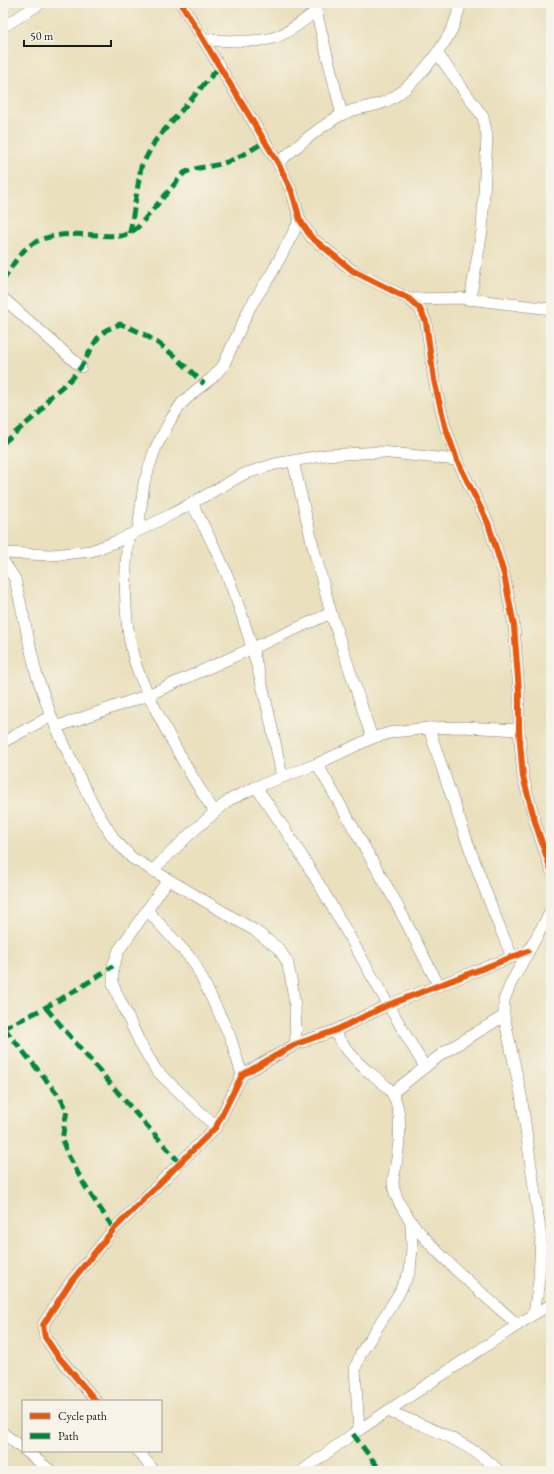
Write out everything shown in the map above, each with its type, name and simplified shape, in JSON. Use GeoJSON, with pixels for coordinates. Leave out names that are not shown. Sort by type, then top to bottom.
{"type":"FeatureCollection","features":[{"type":"Feature","properties":{"kind":"street"},"geometry":{"type":"LineString","coordinates":[[3,27],[40,3]]}},
{"type":"Feature","properties":{"kind":"street"},"geometry":{"type":"LineString","coordinates":[[180,3],[278,163],[292,192],[300,220],[311,237],[353,270],[409,299],[420,309],[426,322],[434,380],[445,426],[457,460],[488,523],[504,574],[514,626],[523,777],[536,825],[551,870]]}},
{"type":"Feature","properties":{"kind":"street"},"geometry":{"type":"LineString","coordinates":[[278,163],[308,137],[342,115],[362,107],[382,103],[399,94],[412,82],[437,53],[452,29],[461,3]]}},
{"type":"Feature","properties":{"kind":"street"},"geometry":{"type":"LineString","coordinates":[[204,40],[260,40],[276,37],[289,30],[314,8],[342,115]]}},
{"type":"Feature","properties":{"kind":"street"},"geometry":{"type":"LineString","coordinates":[[437,53],[482,117],[487,136],[482,231],[470,300]]}},
{"type":"Feature","properties":{"kind":"street"},"geometry":{"type":"LineString","coordinates":[[138,530],[144,483],[155,449],[171,419],[182,403],[212,378],[223,366],[250,307],[273,271],[300,220]]}},
{"type":"Feature","properties":{"kind":"street"},"geometry":{"type":"LineString","coordinates":[[3,298],[81,367]]}},
{"type":"Feature","properties":{"kind":"street"},"geometry":{"type":"LineString","coordinates":[[409,299],[470,300],[551,309]]}},
{"type":"Feature","properties":{"kind":"street"},"geometry":{"type":"LineString","coordinates":[[3,552],[52,555],[91,551],[128,536],[244,474],[293,461],[326,455],[381,452],[457,460]]}},
{"type":"Feature","properties":{"kind":"street"},"geometry":{"type":"LineString","coordinates":[[293,461],[314,550],[331,613],[372,738]]}},
{"type":"Feature","properties":{"kind":"street"},"geometry":{"type":"LineString","coordinates":[[192,503],[229,579],[253,649],[270,715],[282,777]]}},
{"type":"Feature","properties":{"kind":"street"},"geometry":{"type":"LineString","coordinates":[[128,536],[126,603],[131,650],[148,695],[195,783],[215,812]]}},
{"type":"Feature","properties":{"kind":"street"},"geometry":{"type":"LineString","coordinates":[[3,561],[15,579],[36,673],[51,716],[82,783],[114,839],[132,858],[254,930],[278,948],[287,961],[291,979],[295,1005],[296,1044]]}},
{"type":"Feature","properties":{"kind":"street"},"geometry":{"type":"LineString","coordinates":[[56,727],[148,695],[331,613]]}},
{"type":"Feature","properties":{"kind":"street"},"geometry":{"type":"LineString","coordinates":[[3,742],[51,716]]}},
{"type":"Feature","properties":{"kind":"street"},"geometry":{"type":"LineString","coordinates":[[152,871],[191,833],[229,800],[256,787],[317,764],[372,738],[393,732],[429,728],[463,727],[519,730]]}},
{"type":"Feature","properties":{"kind":"street"},"geometry":{"type":"LineString","coordinates":[[429,728],[487,899],[512,957]]}},
{"type":"Feature","properties":{"kind":"street"},"geometry":{"type":"LineString","coordinates":[[317,764],[394,899],[438,986]]}},
{"type":"Feature","properties":{"kind":"street"},"geometry":{"type":"LineString","coordinates":[[256,787],[288,832],[318,880],[388,1006],[425,1067]]}},
{"type":"Feature","properties":{"kind":"street"},"geometry":{"type":"LineString","coordinates":[[168,880],[119,950],[113,966],[113,985],[139,1041],[156,1070],[216,1127]]}},
{"type":"Feature","properties":{"kind":"street"},"geometry":{"type":"LineString","coordinates":[[147,910],[194,962],[230,1036],[242,1075]]}},
{"type":"Feature","properties":{"kind":"street"},"geometry":{"type":"LineString","coordinates":[[534,1314],[539,1280],[541,1237],[523,1107],[504,1016],[504,1000],[511,982],[551,911]]}},
{"type":"Feature","properties":{"kind":"street"},"geometry":{"type":"LineString","coordinates":[[95,1400],[57,1355],[45,1337],[43,1325],[70,1283],[114,1229],[216,1127],[242,1075],[296,1044],[334,1032],[388,1006],[528,951]]}},
{"type":"Feature","properties":{"kind":"street"},"geometry":{"type":"LineString","coordinates":[[392,1093],[443,1053],[504,1016]]}},
{"type":"Feature","properties":{"kind":"street"},"geometry":{"type":"LineString","coordinates":[[334,1032],[351,1056],[392,1093],[398,1110],[400,1122],[393,1183],[398,1202],[411,1222],[434,1247],[518,1325]]}},
{"type":"Feature","properties":{"kind":"street"},"geometry":{"type":"LineString","coordinates":[[359,1430],[356,1369],[361,1353],[398,1295],[410,1271],[412,1248],[411,1222]]}},
{"type":"Feature","properties":{"kind":"street"},"geometry":{"type":"LineString","coordinates":[[302,1471],[359,1430],[534,1314],[551,1305]]}},
{"type":"Feature","properties":{"kind":"street"},"geometry":{"type":"LineString","coordinates":[[388,1411],[465,1445],[483,1456],[499,1471]]}},
{"type":"Feature","properties":{"kind":"street"},"geometry":{"type":"LineString","coordinates":[[3,1433],[22,1448]]}},
{"type":"Feature","properties":{"kind":"street"},"geometry":{"type":"LineString","coordinates":[[27,1452],[51,1471]]}},
{"type":"Feature","properties":{"kind":"street"},"geometry":{"type":"LineString","coordinates":[[139,1452],[154,1471]]}},
{"type":"Feature","properties":{"kind":"marked path"},"geometry":{"type":"LineString","coordinates":[[130,233],[141,167],[155,141],[220,66]]}},
{"type":"Feature","properties":{"kind":"marked path"},"geometry":{"type":"LineString","coordinates":[[3,281],[19,256],[32,244],[52,236],[75,234],[121,236],[130,233],[138,227],[184,173],[193,169],[227,162],[266,141]]}},
{"type":"Feature","properties":{"kind":"marked path"},"geometry":{"type":"LineString","coordinates":[[3,443],[40,412],[50,397],[70,380],[81,367],[97,339],[106,330],[120,324],[155,341],[204,384]]}},
{"type":"Feature","properties":{"kind":"marked path"},"geometry":{"type":"LineString","coordinates":[[3,1028],[60,1000],[113,966]]}},
{"type":"Feature","properties":{"kind":"marked path"},"geometry":{"type":"LineString","coordinates":[[46,1008],[180,1163]]}},
{"type":"Feature","properties":{"kind":"marked path"},"geometry":{"type":"LineString","coordinates":[[4,1028],[60,1097],[67,1110],[62,1140],[68,1155],[85,1186],[114,1229]]}},
{"type":"Feature","properties":{"kind":"marked path"},"geometry":{"type":"LineString","coordinates":[[353,1434],[381,1471]]}},
{"type":"Feature","properties":{"kind":"cycle path"},"geometry":{"type":"LineString","coordinates":[[181,3],[278,163],[292,192],[300,220],[311,237],[353,271],[409,299],[420,309],[426,322],[434,380],[445,426],[457,460],[488,523],[504,574],[514,626],[523,777],[536,825],[551,870]]}},
{"type":"Feature","properties":{"kind":"cycle path"},"geometry":{"type":"LineString","coordinates":[[95,1400],[57,1355],[45,1337],[43,1325],[70,1283],[114,1229],[216,1127],[242,1075],[296,1044],[334,1031],[388,1005],[528,951]]}}]}
